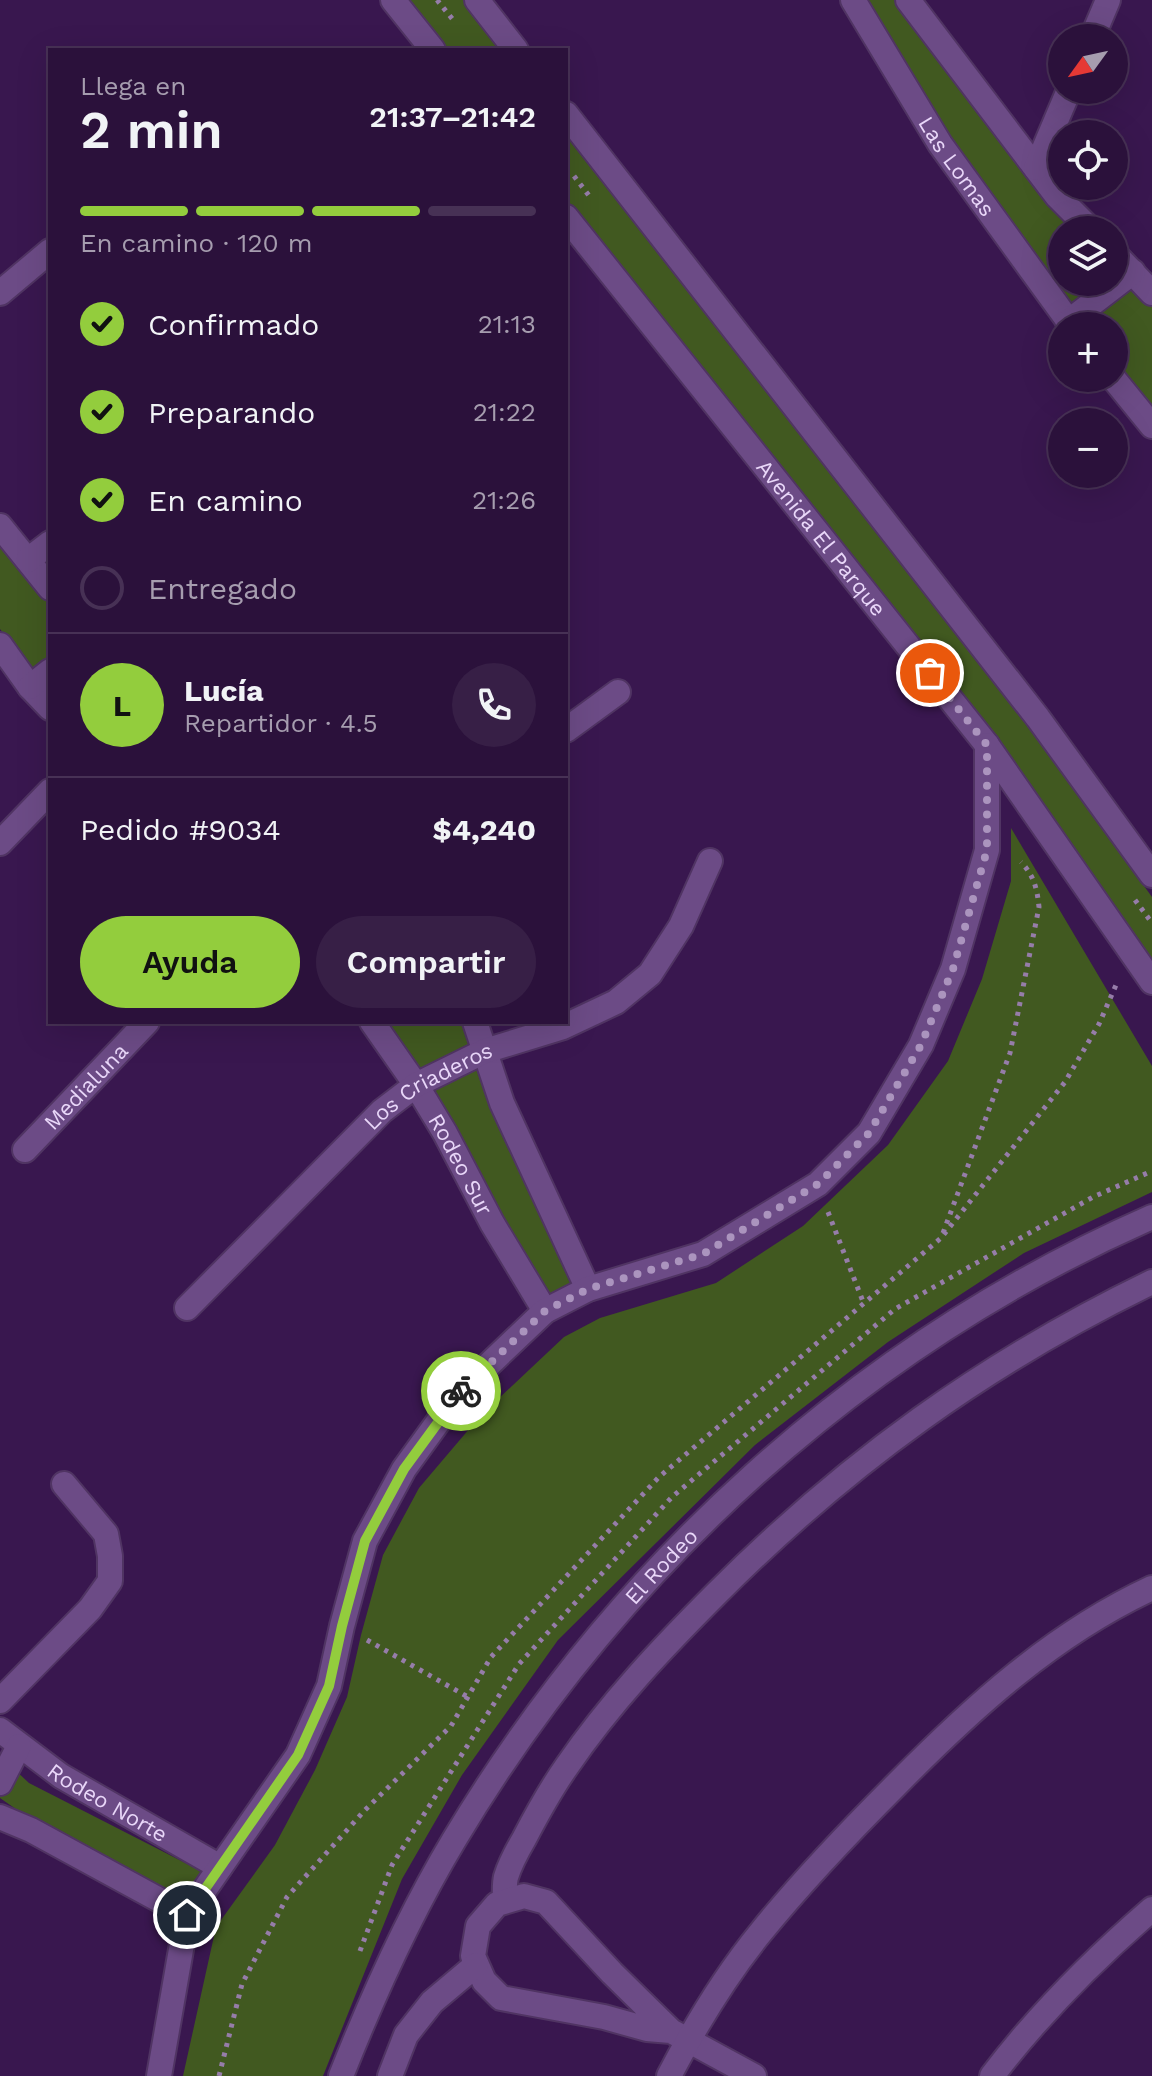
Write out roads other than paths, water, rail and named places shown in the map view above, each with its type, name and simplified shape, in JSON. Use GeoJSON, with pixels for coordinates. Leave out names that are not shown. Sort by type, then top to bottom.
{"type":"FeatureCollection","features":[{"type":"Feature","properties":{"kind":"street"},"geometry":{"type":"LineString","coordinates":[[393,0],[431,48]]}},
{"type":"Feature","properties":{"kind":"street"},"geometry":{"type":"LineString","coordinates":[[477,0],[514,48]]}},
{"type":"Feature","properties":{"kind":"street","name":"Las Lomas"},"geometry":{"type":"LineString","coordinates":[[853,0],[940,144],[1061,312]]}},
{"type":"Feature","properties":{"kind":"street"},"geometry":{"type":"LineString","coordinates":[[908,0],[1057,196],[1077,216]]}},
{"type":"Feature","properties":{"kind":"street"},"geometry":{"type":"LineString","coordinates":[[1098,24],[1108,0]]}},
{"type":"Feature","properties":{"kind":"street"},"geometry":{"type":"LineString","coordinates":[[1036,168],[1063,104]]}},
{"type":"Feature","properties":{"kind":"street"},"geometry":{"type":"LineString","coordinates":[[568,117],[1038,718],[1152,875]]}},
{"type":"Feature","properties":{"kind":"street","name":"Avenida El Parque"},"geometry":{"type":"LineString","coordinates":[[568,220],[987,745],[1150,973]]}},
{"type":"Feature","properties":{"kind":"street"},"geometry":{"type":"LineString","coordinates":[[0,293],[48,253]]}},
{"type":"Feature","properties":{"kind":"street"},"geometry":{"type":"LineString","coordinates":[[1128,267],[1152,293]]}},
{"type":"Feature","properties":{"kind":"street"},"geometry":{"type":"LineString","coordinates":[[1085,312],[1133,272]]}},
{"type":"Feature","properties":{"kind":"street"},"geometry":{"type":"LineString","coordinates":[[1124,392],[1152,426]]}},
{"type":"Feature","properties":{"kind":"street"},"geometry":{"type":"LineString","coordinates":[[0,526],[48,585]]}},
{"type":"Feature","properties":{"kind":"street"},"geometry":{"type":"LineString","coordinates":[[28,560],[48,545]]}},
{"type":"Feature","properties":{"kind":"street"},"geometry":{"type":"LineString","coordinates":[[0,645],[30,687],[48,706]]}},
{"type":"Feature","properties":{"kind":"street"},"geometry":{"type":"LineString","coordinates":[[30,687],[48,673]]}},
{"type":"Feature","properties":{"kind":"street"},"geometry":{"type":"LineString","coordinates":[[568,729],[618,692]]}},
{"type":"Feature","properties":{"kind":"street"},"geometry":{"type":"LineString","coordinates":[[159,2076],[187,1915],[298,1755],[329,1686],[365,1541],[404,1469],[459,1393],[545,1311],[588,1289],[703,1254],[818,1184],[869,1133],[921,1045],[953,969],[987,850],[987,745]]}},
{"type":"Feature","properties":{"kind":"street"},"geometry":{"type":"LineString","coordinates":[[0,843],[48,793]]}},
{"type":"Feature","properties":{"kind":"street","name":"Los Criaderos"},"geometry":{"type":"LineString","coordinates":[[187,1308],[382,1111],[416,1085],[485,1051],[563,1027],[616,1002],[650,974],[681,926],[710,861]]}},
{"type":"Feature","properties":{"kind":"street","name":"Medialuna"},"geometry":{"type":"LineString","coordinates":[[25,1150],[145,1024]]}},
{"type":"Feature","properties":{"kind":"street","name":"Rodeo Sur"},"geometry":{"type":"LineString","coordinates":[[373,1024],[445,1133],[492,1223],[545,1311]]}},
{"type":"Feature","properties":{"kind":"street"},"geometry":{"type":"LineString","coordinates":[[476,1024],[502,1103],[588,1289]]}},
{"type":"Feature","properties":{"kind":"street","name":"El Rodeo"},"geometry":{"type":"LineString","coordinates":[[341,2076],[368,2010],[420,1901],[481,1795],[568,1672],[660,1565],[766,1463],[908,1353],[1042,1270],[1152,1217]]}},
{"type":"Feature","properties":{"kind":"street"},"geometry":{"type":"LineString","coordinates":[[505,1901],[505,1880],[513,1859],[546,1796],[592,1730],[653,1660],[750,1560],[856,1467],[935,1408],[1035,1344],[1152,1282]]}},
{"type":"Feature","properties":{"kind":"street"},"geometry":{"type":"LineString","coordinates":[[0,1701],[90,1609],[110,1581],[106,1534],[64,1484]]}},
{"type":"Feature","properties":{"kind":"street"},"geometry":{"type":"LineString","coordinates":[[669,2076],[679,2036],[776,1914],[867,1814],[1006,1681],[1092,1620],[1152,1588]]}},
{"type":"Feature","properties":{"kind":"street"},"geometry":{"type":"LineString","coordinates":[[0,1783],[9,1738]]}},
{"type":"Feature","properties":{"kind":"street","name":"Rodeo Norte"},"geometry":{"type":"LineString","coordinates":[[9,1738],[61,1776],[220,1867]]}},
{"type":"Feature","properties":{"kind":"street"},"geometry":{"type":"LineString","coordinates":[[0,1817],[31,1830],[187,1915]]}},
{"type":"Feature","properties":{"kind":"street"},"geometry":{"type":"LineString","coordinates":[[679,2036],[604,2017],[501,1998],[484,1981],[473,1956],[478,1926],[497,1904],[505,1901],[524,1896],[546,1902],[612,1973],[679,2036],[754,2076]]}},
{"type":"Feature","properties":{"kind":"street"},"geometry":{"type":"LineString","coordinates":[[992,2076],[1061,1994],[1113,1942],[1152,1909]]}},
{"type":"Feature","properties":{"kind":"street"},"geometry":{"type":"LineString","coordinates":[[390,2076],[406,2035],[432,2002],[476,1965]]}}]}
